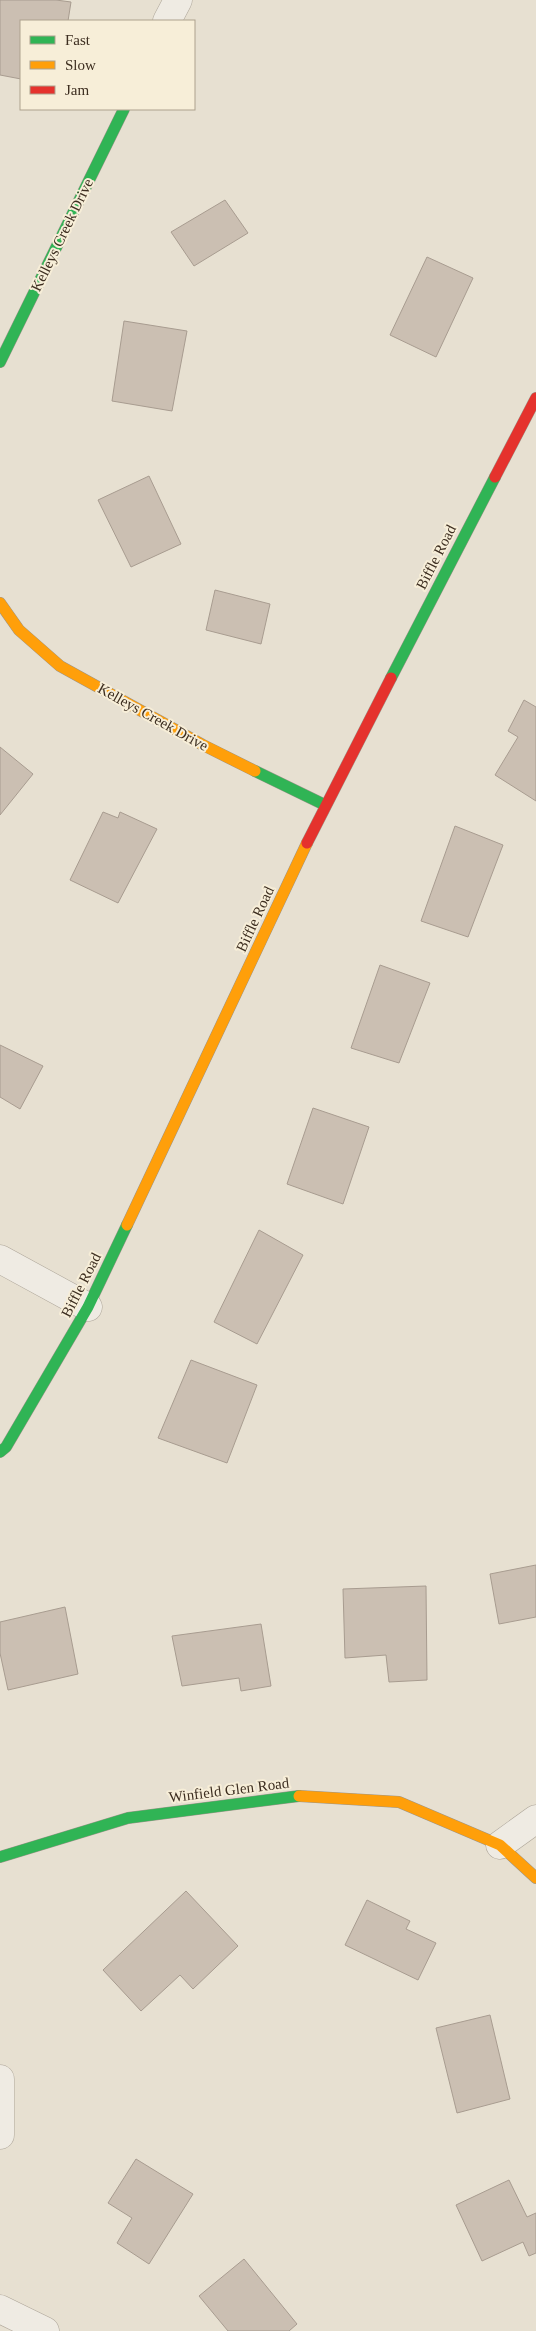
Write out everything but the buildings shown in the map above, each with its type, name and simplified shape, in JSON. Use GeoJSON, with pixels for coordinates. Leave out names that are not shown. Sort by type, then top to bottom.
{"type":"FeatureCollection","features":[{"type":"Feature","properties":{"kind":"street"},"geometry":{"type":"LineString","coordinates":[[168,20],[178,0]]}},
{"type":"Feature","properties":{"kind":"street","name":"Kelleys Creek Drive"},"geometry":{"type":"LineString","coordinates":[[0,362],[124,110]]}},
{"type":"Feature","properties":{"kind":"street","name":"Biffle Road"},"geometry":{"type":"LineString","coordinates":[[0,1452],[6,1447],[88,1307],[325,805],[534,406]]}},
{"type":"Feature","properties":{"kind":"street","name":"Kelleys Creek Drive"},"geometry":{"type":"LineString","coordinates":[[0,603],[19,630],[60,666],[203,745],[325,805]]}},
{"type":"Feature","properties":{"kind":"street"},"geometry":{"type":"LineString","coordinates":[[0,1259],[88,1307]]}},
{"type":"Feature","properties":{"kind":"street","name":"Winfield Glen Road"},"geometry":{"type":"LineString","coordinates":[[0,1857],[128,1818],[290,1796],[399,1802],[500,1845],[536,1878]]}},
{"type":"Feature","properties":{"kind":"street"},"geometry":{"type":"LineString","coordinates":[[500,1845],[536,1819]]}},
{"type":"Feature","properties":{"kind":"street"},"geometry":{"type":"LineString","coordinates":[[0,2079],[0,2135]]}},
{"type":"Feature","properties":{"kind":"street"},"geometry":{"type":"LineString","coordinates":[[0,2309],[45,2331]]}},
{"type":"Feature","properties":{"kind":"traffic: fast"},"geometry":{"type":"LineString","coordinates":[[0,362],[124,110]]}},
{"type":"Feature","properties":{"kind":"traffic: fast"},"geometry":{"type":"LineString","coordinates":[[391,678],[495,477]]}},
{"type":"Feature","properties":{"kind":"traffic: fast"},"geometry":{"type":"LineString","coordinates":[[255,771],[325,805]]}},
{"type":"Feature","properties":{"kind":"traffic: fast"},"geometry":{"type":"LineString","coordinates":[[0,1452],[6,1447],[88,1307],[127,1225]]}},
{"type":"Feature","properties":{"kind":"traffic: fast"},"geometry":{"type":"LineString","coordinates":[[0,1857],[128,1818],[299,1796]]}},
{"type":"Feature","properties":{"kind":"traffic: slow"},"geometry":{"type":"LineString","coordinates":[[0,603],[19,630],[60,666],[203,745],[255,771]]}},
{"type":"Feature","properties":{"kind":"traffic: slow"},"geometry":{"type":"LineString","coordinates":[[127,1225],[307,843]]}},
{"type":"Feature","properties":{"kind":"traffic: slow"},"geometry":{"type":"LineString","coordinates":[[299,1796],[399,1802],[500,1845],[536,1878]]}},
{"type":"Feature","properties":{"kind":"traffic: jam"},"geometry":{"type":"LineString","coordinates":[[495,477],[536,398]]}},
{"type":"Feature","properties":{"kind":"traffic: jam"},"geometry":{"type":"LineString","coordinates":[[307,843],[391,678]]}}]}
